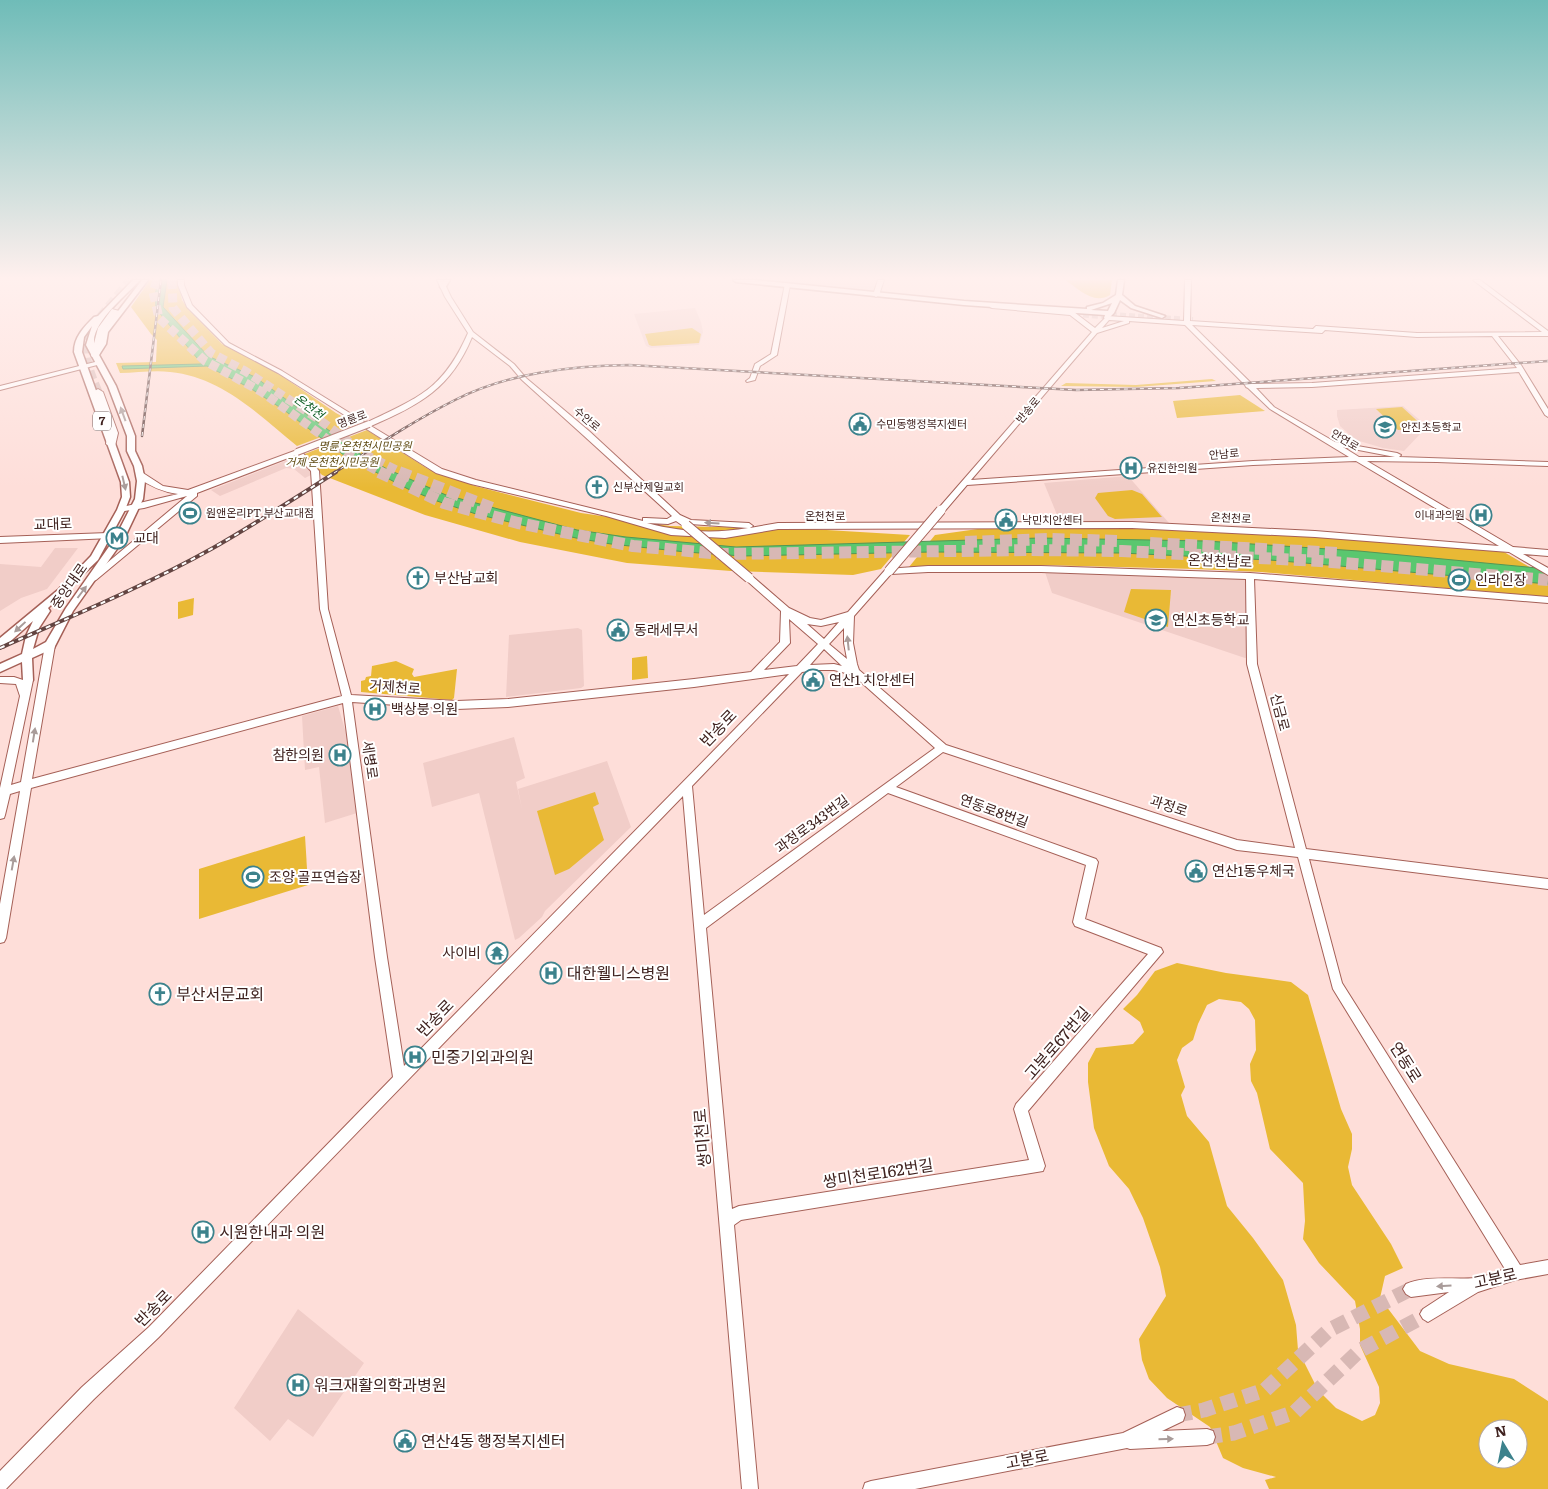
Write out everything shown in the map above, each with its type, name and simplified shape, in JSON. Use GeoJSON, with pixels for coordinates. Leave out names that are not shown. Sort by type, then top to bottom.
{"type":"FeatureCollection","features":[{"type":"Feature","properties":{"kind":"highway"},"geometry":{"type":"LineString","coordinates":[[97,359],[99,349]]}},
{"type":"Feature","properties":{"kind":"highway"},"geometry":{"type":"LineString","coordinates":[[98,392],[113,433],[112,446]]}},
{"type":"Feature","properties":{"kind":"main road","name":"중앙대로"},"geometry":{"type":"LineString","coordinates":[[61,592],[95,558],[121,510],[126,489],[82,366],[78,349]]}},
{"type":"Feature","properties":{"kind":"main road","name":"7"},"geometry":{"type":"LineString","coordinates":[[92,349],[97,359]]}},
{"type":"Feature","properties":{"kind":"main road"},"geometry":{"type":"LineString","coordinates":[[0,388],[82,366],[97,359],[100,349]]}},
{"type":"Feature","properties":{"kind":"main road","name":"온천천로"},"geometry":{"type":"LineString","coordinates":[[237,349],[280,372],[439,471],[474,482],[608,514],[671,532],[725,535],[778,526],[1140,526],[1315,534],[1548,554]]}},
{"type":"Feature","properties":{"kind":"main road","name":"명륜로"},"geometry":{"type":"LineString","coordinates":[[121,510],[199,491],[405,408],[439,386],[457,365],[466,349]]}},
{"type":"Feature","properties":{"kind":"main road","name":"수안로"},"geometry":{"type":"LineString","coordinates":[[492,349],[512,365],[524,379],[686,525],[749,578]]}},
{"type":"Feature","properties":{"kind":"main road"},"geometry":{"type":"LineString","coordinates":[[750,381],[753,379],[757,365],[774,355],[775,349]]}},
{"type":"Feature","properties":{"kind":"main road","name":"반송로"},"geometry":{"type":"LineString","coordinates":[[1,1482],[88,1393],[154,1332],[824,644],[966,483],[1080,349]]}},
{"type":"Feature","properties":{"kind":"main road","name":"안연로"},"geometry":{"type":"LineString","coordinates":[[1215,349],[1248,386],[1272,408],[1548,572]]}},
{"type":"Feature","properties":{"kind":"main road"},"geometry":{"type":"LineString","coordinates":[[1505,349],[1521,370],[1548,415]]}},
{"type":"Feature","properties":{"kind":"main road","name":"중앙대로"},"geometry":{"type":"LineString","coordinates":[[0,938],[50,645],[69,610],[119,539],[136,507],[141,488],[140,475],[131,451],[131,436],[107,375],[97,359]]}},
{"type":"Feature","properties":{"kind":"main road"},"geometry":{"type":"LineString","coordinates":[[86,375],[93,370],[98,370],[107,375]]}},
{"type":"Feature","properties":{"kind":"main road"},"geometry":{"type":"LineString","coordinates":[[1248,386],[1312,385],[1521,370]]}},
{"type":"Feature","properties":{"kind":"main road","name":"안남로"},"geometry":{"type":"LineString","coordinates":[[1324,440],[1425,460]]}},
{"type":"Feature","properties":{"kind":"main road"},"geometry":{"type":"LineString","coordinates":[[112,446],[120,454],[131,451]]}},
{"type":"Feature","properties":{"kind":"main road","name":"세병로"},"geometry":{"type":"LineString","coordinates":[[297,452],[315,471],[324,609],[347,698],[381,957],[400,1079]]}},
{"type":"Feature","properties":{"kind":"main road","name":"안남로"},"geometry":{"type":"LineString","coordinates":[[966,483],[1039,480],[1254,462],[1425,460],[1548,464]]}},
{"type":"Feature","properties":{"kind":"main road"},"geometry":{"type":"LineString","coordinates":[[140,475],[151,484],[168,491],[199,491]]}},
{"type":"Feature","properties":{"kind":"main road"},"geometry":{"type":"LineString","coordinates":[[93,578],[199,491]]}},
{"type":"Feature","properties":{"kind":"main road"},"geometry":{"type":"LineString","coordinates":[[608,514],[663,522],[678,517],[690,522],[778,526]]}},
{"type":"Feature","properties":{"kind":"main road","name":"교대로"},"geometry":{"type":"LineString","coordinates":[[0,540],[108,536]]}},
{"type":"Feature","properties":{"kind":"main road","name":"온천천남로"},"geometry":{"type":"LineString","coordinates":[[889,571],[928,568],[1041,569],[1250,576],[1548,600]]}},
{"type":"Feature","properties":{"kind":"main road","name":"신금로"},"geometry":{"type":"LineString","coordinates":[[1250,576],[1252,664],[1304,853]]}},
{"type":"Feature","properties":{"kind":"main road","name":"과정로"},"geometry":{"type":"LineString","coordinates":[[749,578],[942,748],[1237,844],[1548,884]]}},
{"type":"Feature","properties":{"kind":"main road"},"geometry":{"type":"LineString","coordinates":[[0,644],[61,592]]}},
{"type":"Feature","properties":{"kind":"main road"},"geometry":{"type":"LineString","coordinates":[[0,815],[2,791],[25,700],[28,680],[28,644],[32,630],[61,592]]}},
{"type":"Feature","properties":{"kind":"main road"},"geometry":{"type":"LineString","coordinates":[[753,676],[785,643],[785,610],[817,624],[830,623],[850,614]]}},
{"type":"Feature","properties":{"kind":"main road"},"geometry":{"type":"LineString","coordinates":[[850,614],[846,631],[848,650],[856,672]]}},
{"type":"Feature","properties":{"kind":"main road"},"geometry":{"type":"LineString","coordinates":[[0,668],[50,645]]}},
{"type":"Feature","properties":{"kind":"main road","name":"거제천로"},"geometry":{"type":"LineString","coordinates":[[2,791],[347,698],[456,705],[508,703],[753,676],[817,667],[834,667],[856,672]]}},
{"type":"Feature","properties":{"kind":"main road"},"geometry":{"type":"LineString","coordinates":[[0,680],[20,682],[25,700]]}},
{"type":"Feature","properties":{"kind":"main road","name":"과정로343번길"},"geometry":{"type":"LineString","coordinates":[[700,924],[942,748]]}},
{"type":"Feature","properties":{"kind":"main road","name":"쌍미천로"},"geometry":{"type":"LineString","coordinates":[[687,784],[750,1489]]}},
{"type":"Feature","properties":{"kind":"main road","name":"연동로8번길"},"geometry":{"type":"LineString","coordinates":[[887,788],[1092,862],[1079,922],[1157,952]]}},
{"type":"Feature","properties":{"kind":"main road","name":"연동로"},"geometry":{"type":"LineString","coordinates":[[1304,853],[1337,985],[1516,1272]]}},
{"type":"Feature","properties":{"kind":"main road","name":"고분로67번길"},"geometry":{"type":"LineString","coordinates":[[1038,1166],[1021,1110],[1157,952]]}},
{"type":"Feature","properties":{"kind":"main road","name":"쌍미천로162번길"},"geometry":{"type":"LineString","coordinates":[[726,1221],[739,1212],[1038,1166]]}},
{"type":"Feature","properties":{"kind":"main road","name":"고분로"},"geometry":{"type":"LineString","coordinates":[[1411,1290],[1444,1285],[1477,1285],[1516,1272],[1548,1267]]}},
{"type":"Feature","properties":{"kind":"main road"},"geometry":{"type":"LineString","coordinates":[[1428,1314],[1477,1285]]}},
{"type":"Feature","properties":{"kind":"main road","name":"고분로"},"geometry":{"type":"LineString","coordinates":[[871,1489],[1124,1441],[1177,1415]]}},
{"type":"Feature","properties":{"kind":"main road"},"geometry":{"type":"LineString","coordinates":[[1124,1441],[1207,1438]]}},
{"type":"Feature","properties":{"kind":"shaded area","name":"온천천"},"geometry":{"type":"Polygon","coordinates":[[[190,349],[202,349],[208,356],[255,377],[352,449],[387,469],[446,495],[577,530],[626,537],[736,547],[1040,538],[1206,541],[1359,551],[1548,569],[1548,584],[1270,560],[1121,553],[931,552],[742,556],[611,544],[576,538],[476,514],[408,489],[345,456],[284,410],[250,388],[207,366],[123,369],[122,366],[202,364],[190,349]]]}},
{"type":"Feature","properties":{"kind":"shaded area","name":"안진초등학교"},"geometry":{"type":"Polygon","coordinates":[[[1403,406],[1433,431],[1422,432],[1404,451],[1383,448],[1356,440],[1340,426],[1337,416],[1337,410],[1403,406]]]}},
{"type":"Feature","properties":{"kind":"shaded area"},"geometry":{"type":"Polygon","coordinates":[[[298,456],[313,474],[305,478],[294,469],[286,468],[220,496],[211,490],[298,456]]]}},
{"type":"Feature","properties":{"kind":"shaded area"},"geometry":{"type":"Polygon","coordinates":[[[1128,476],[1169,523],[1060,522],[1044,483],[1128,476]]]}},
{"type":"Feature","properties":{"kind":"shaded area"},"geometry":{"type":"Polygon","coordinates":[[[55,548],[78,548],[47,589],[21,598],[0,611],[0,564],[41,567],[55,548]]]}},
{"type":"Feature","properties":{"kind":"shaded area"},"geometry":{"type":"Polygon","coordinates":[[[1045,572],[1243,579],[1246,581],[1248,657],[1245,658],[1052,593],[1045,572]]]}},
{"type":"Feature","properties":{"kind":"shaded area"},"geometry":{"type":"Polygon","coordinates":[[[578,628],[582,630],[584,686],[581,688],[506,697],[509,635],[578,628]]]}},
{"type":"Feature","properties":{"kind":"shaded area"},"geometry":{"type":"Polygon","coordinates":[[[338,706],[348,740],[357,813],[325,823],[319,767],[305,770],[302,716],[338,706]]]}},
{"type":"Feature","properties":{"kind":"shaded area"},"geometry":{"type":"Polygon","coordinates":[[[514,737],[525,778],[516,782],[522,809],[518,789],[607,761],[631,827],[545,911],[542,917],[515,940],[479,793],[432,807],[423,763],[514,737]]]}},
{"type":"Feature","properties":{"kind":"shaded area","name":"워크재활의학과병원"},"geometry":{"type":"Polygon","coordinates":[[[298,1309],[364,1363],[313,1437],[288,1419],[270,1441],[234,1408],[298,1309]]]}},
{"type":"Feature","properties":{"kind":"green space"},"geometry":{"type":"Polygon","coordinates":[[[157,349],[233,349],[276,372],[336,413],[356,424],[297,446],[239,399],[206,381],[189,375],[170,372],[120,373],[116,363],[156,362],[157,349]]]}},
{"type":"Feature","properties":{"kind":"green space"},"geometry":{"type":"Polygon","coordinates":[[[1212,379],[1216,381],[1136,387],[1061,386],[1066,383],[1136,385],[1212,379]]]}},
{"type":"Feature","properties":{"kind":"green space"},"geometry":{"type":"Polygon","coordinates":[[[1240,395],[1265,411],[1177,418],[1173,401],[1240,395]]]}},
{"type":"Feature","properties":{"kind":"green space"},"geometry":{"type":"Polygon","coordinates":[[[1402,407],[1425,428],[1398,430],[1376,409],[1402,407]]]}},
{"type":"Feature","properties":{"kind":"green space"},"geometry":{"type":"Polygon","coordinates":[[[367,430],[428,469],[475,486],[581,513],[670,526],[810,529],[910,535],[881,569],[853,575],[731,571],[627,563],[520,542],[425,515],[322,475],[302,455],[367,430]]]}},
{"type":"Feature","properties":{"kind":"green space"},"geometry":{"type":"Polygon","coordinates":[[[1132,490],[1142,494],[1162,517],[1115,519],[1108,516],[1095,498],[1098,493],[1132,490]]]}},
{"type":"Feature","properties":{"kind":"green space"},"geometry":{"type":"Polygon","coordinates":[[[992,527],[1088,527],[1178,530],[1347,539],[1504,552],[1548,578],[1548,597],[1261,572],[1041,565],[909,567],[935,535],[992,527]]]}},
{"type":"Feature","properties":{"kind":"green space"},"geometry":{"type":"Polygon","coordinates":[[[1131,589],[1171,590],[1168,627],[1124,612],[1131,589]]]}},
{"type":"Feature","properties":{"kind":"green space"},"geometry":{"type":"Polygon","coordinates":[[[194,598],[193,615],[178,619],[178,602],[194,598]]]}},
{"type":"Feature","properties":{"kind":"green space"},"geometry":{"type":"Polygon","coordinates":[[[647,656],[648,678],[632,680],[632,658],[647,656]]]}},
{"type":"Feature","properties":{"kind":"green space"},"geometry":{"type":"Polygon","coordinates":[[[396,661],[414,669],[412,674],[414,677],[457,669],[454,698],[452,700],[361,692],[361,681],[371,676],[372,666],[396,661]]]}},
{"type":"Feature","properties":{"kind":"green space"},"geometry":{"type":"Polygon","coordinates":[[[595,792],[599,804],[593,807],[604,840],[569,869],[555,875],[537,811],[595,792]]]}},
{"type":"Feature","properties":{"kind":"green space","name":"조양 골프연습장"},"geometry":{"type":"Polygon","coordinates":[[[305,836],[308,885],[199,919],[199,869],[305,836]]]}},
{"type":"Feature","properties":{"kind":"green space"},"geometry":{"type":"Polygon","coordinates":[[[1177,963],[1226,973],[1291,982],[1308,995],[1341,1109],[1352,1134],[1352,1149],[1348,1167],[1352,1185],[1391,1244],[1403,1268],[1385,1276],[1380,1298],[1420,1351],[1449,1364],[1514,1379],[1548,1401],[1548,1489],[1269,1489],[1265,1480],[1276,1477],[1243,1468],[1223,1458],[1210,1427],[1167,1398],[1149,1379],[1142,1360],[1139,1339],[1166,1296],[1160,1267],[1143,1218],[1129,1189],[1109,1166],[1094,1128],[1088,1082],[1088,1063],[1096,1048],[1133,1044],[1144,1032],[1140,1022],[1123,1009],[1137,995],[1155,971],[1177,963]],[[1219,999],[1207,1005],[1193,1040],[1182,1048],[1177,1060],[1185,1087],[1181,1095],[1187,1116],[1209,1142],[1227,1206],[1283,1280],[1296,1325],[1298,1350],[1318,1390],[1336,1408],[1362,1421],[1375,1415],[1380,1403],[1379,1387],[1360,1345],[1360,1329],[1355,1301],[1319,1263],[1303,1239],[1305,1221],[1303,1183],[1270,1149],[1257,1093],[1251,1081],[1250,1064],[1256,1050],[1255,1020],[1249,1009],[1241,1002],[1219,999]]]}},
{"type":"Feature","properties":{"kind":"tunnel"},"geometry":{"type":"LineString","coordinates":[[86,349],[87,361],[98,392]]}},
{"type":"Feature","properties":{"kind":"tunnel"},"geometry":{"type":"LineString","coordinates":[[193,349],[205,361],[262,392],[349,455],[380,473]]}},
{"type":"Feature","properties":{"kind":"tunnel"},"geometry":{"type":"LineString","coordinates":[[208,349],[317,418],[368,456],[402,473]]}},
{"type":"Feature","properties":{"kind":"tunnel"},"geometry":{"type":"LineString","coordinates":[[399,472],[492,508]]}},
{"type":"Feature","properties":{"kind":"tunnel"},"geometry":{"type":"LineString","coordinates":[[380,473],[444,503],[518,523],[633,546],[722,554],[1031,550],[1122,551],[1320,561],[1548,580]]}},
{"type":"Feature","properties":{"kind":"tunnel"},"geometry":{"type":"LineString","coordinates":[[965,542],[1049,539],[1121,541]]}},
{"type":"Feature","properties":{"kind":"tunnel"},"geometry":{"type":"LineString","coordinates":[[1150,543],[1338,553]]}},
{"type":"Feature","properties":{"kind":"tunnel"},"geometry":{"type":"LineString","coordinates":[[1177,1415],[1204,1410],[1265,1390],[1329,1330],[1411,1289]]}},
{"type":"Feature","properties":{"kind":"tunnel"},"geometry":{"type":"LineString","coordinates":[[1207,1437],[1234,1433],[1295,1412],[1359,1351],[1428,1314]]}},
{"type":"Feature","properties":{"kind":"railway"},"geometry":{"type":"LineString","coordinates":[[142,436],[153,349]]}},
{"type":"Feature","properties":{"kind":"railway"},"geometry":{"type":"LineString","coordinates":[[334,473],[393,435],[455,400],[496,383],[562,369],[629,365],[1076,390],[1179,388],[1548,361]]}},
{"type":"Feature","properties":{"kind":"railway"},"geometry":{"type":"LineString","coordinates":[[0,648],[108,600],[187,562],[244,530],[336,472]]}},
{"type":"Feature","properties":{"kind":"place","name":"수민동행정복지센터"},"geometry":{"type":"Point","coordinates":[860,424]}},
{"type":"Feature","properties":{"kind":"place","name":"안진초등학교"},"geometry":{"type":"Point","coordinates":[1385,427]}},
{"type":"Feature","properties":{"kind":"place","name":"유진한의원"},"geometry":{"type":"Point","coordinates":[1131,468]}},
{"type":"Feature","properties":{"kind":"place","name":"신부산제일교회"},"geometry":{"type":"Point","coordinates":[597,487]}},
{"type":"Feature","properties":{"kind":"place","name":"원앤온리PT 부산교대점"},"geometry":{"type":"Point","coordinates":[190,513]}},
{"type":"Feature","properties":{"kind":"place","name":"이내과의원"},"geometry":{"type":"Point","coordinates":[1481,515]}},
{"type":"Feature","properties":{"kind":"place","name":"낙민치안센터"},"geometry":{"type":"Point","coordinates":[1006,520]}},
{"type":"Feature","properties":{"kind":"place","name":"교대"},"geometry":{"type":"Point","coordinates":[117,538]}},
{"type":"Feature","properties":{"kind":"place","name":"부산남교회"},"geometry":{"type":"Point","coordinates":[418,578]}},
{"type":"Feature","properties":{"kind":"place","name":"인라인장"},"geometry":{"type":"Point","coordinates":[1459,580]}},
{"type":"Feature","properties":{"kind":"place","name":"연신초등학교"},"geometry":{"type":"Point","coordinates":[1156,620]}},
{"type":"Feature","properties":{"kind":"place","name":"동래세무서"},"geometry":{"type":"Point","coordinates":[618,630]}},
{"type":"Feature","properties":{"kind":"place","name":"연산1 치안센터"},"geometry":{"type":"Point","coordinates":[813,680]}},
{"type":"Feature","properties":{"kind":"place","name":"백상붕 의원"},"geometry":{"type":"Point","coordinates":[375,709]}},
{"type":"Feature","properties":{"kind":"place","name":"참한의원"},"geometry":{"type":"Point","coordinates":[340,755]}},
{"type":"Feature","properties":{"kind":"place","name":"연산1동우체국"},"geometry":{"type":"Point","coordinates":[1196,871]}},
{"type":"Feature","properties":{"kind":"place","name":"조양 골프연습장"},"geometry":{"type":"Point","coordinates":[253,877]}},
{"type":"Feature","properties":{"kind":"place","name":"사이비"},"geometry":{"type":"Point","coordinates":[497,953]}},
{"type":"Feature","properties":{"kind":"place","name":"대한웰니스병원"},"geometry":{"type":"Point","coordinates":[551,973]}},
{"type":"Feature","properties":{"kind":"place","name":"부산서문교회"},"geometry":{"type":"Point","coordinates":[160,994]}},
{"type":"Feature","properties":{"kind":"place","name":"민중기외과의원"},"geometry":{"type":"Point","coordinates":[415,1057]}},
{"type":"Feature","properties":{"kind":"place","name":"시원한내과 의원"},"geometry":{"type":"Point","coordinates":[203,1232]}},
{"type":"Feature","properties":{"kind":"place","name":"워크재활의학과병원"},"geometry":{"type":"Point","coordinates":[298,1385]}},
{"type":"Feature","properties":{"kind":"place","name":"연산4동 행정복지센터"},"geometry":{"type":"Point","coordinates":[405,1441]}},
{"type":"Feature","properties":{"kind":"park label","name":"명륜 온천천시민공원"},"geometry":{"type":"Point","coordinates":[365,446]}},
{"type":"Feature","properties":{"kind":"park label","name":"거제 온천천시민공원"},"geometry":{"type":"Point","coordinates":[332,462]}}]}
